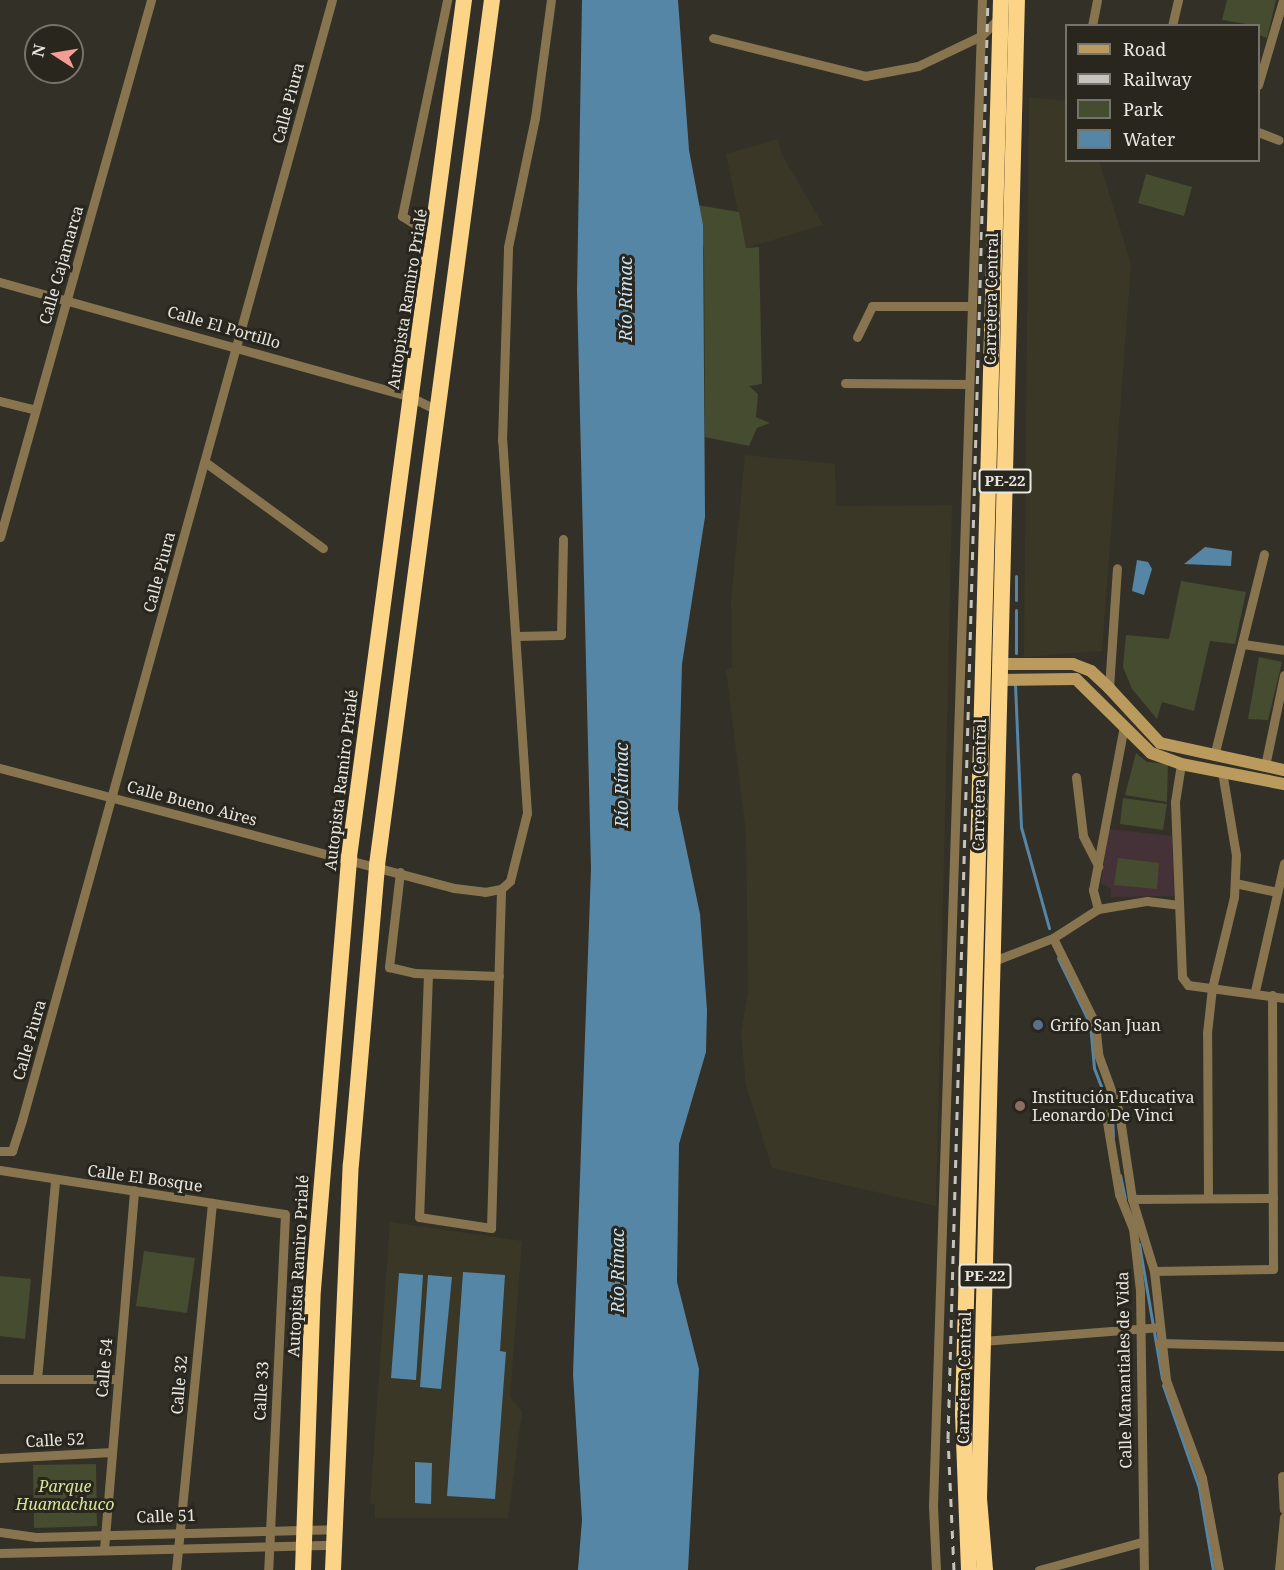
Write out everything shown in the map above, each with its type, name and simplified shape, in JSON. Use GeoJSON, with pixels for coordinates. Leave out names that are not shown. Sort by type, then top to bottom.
{"type":"FeatureCollection","features":[{"type":"Feature","properties":{"kind":"highway","name":"Autopista Ramiro Prialé"},"geometry":{"type":"LineString","coordinates":[[303,1570],[313,1289],[349,857],[411,397],[436,237],[464,0]]}},
{"type":"Feature","properties":{"kind":"highway"},"geometry":{"type":"LineString","coordinates":[[333,1570],[351,1164],[377,865],[492,0]]}},
{"type":"Feature","properties":{"kind":"highway","name":"Carretera Central"},"geometry":{"type":"LineString","coordinates":[[985,1570],[979,1499],[1000,672],[997,467],[1000,0]]}},
{"type":"Feature","properties":{"kind":"highway","name":"Carretera Central"},"geometry":{"type":"LineString","coordinates":[[969,1570],[963,1413],[975,961],[1017,0]]}},
{"type":"Feature","properties":{"kind":"street","name":"Calle Cajamarca"},"geometry":{"type":"LineString","coordinates":[[0,537],[150,0]]}},
{"type":"Feature","properties":{"kind":"street","name":"Calle Piura"},"geometry":{"type":"LineString","coordinates":[[0,1151],[12,1151],[113,798],[332,0]]}},
{"type":"Feature","properties":{"kind":"street"},"geometry":{"type":"LineString","coordinates":[[436,237],[402,216],[447,0]]}},
{"type":"Feature","properties":{"kind":"street"},"geometry":{"type":"LineString","coordinates":[[428,974],[423,1017],[419,1217],[492,1228],[501,889],[510,881],[518,860],[527,813],[502,441],[508,247],[535,118],[551,0]]}},
{"type":"Feature","properties":{"kind":"street"},"geometry":{"type":"LineString","coordinates":[[936,1570],[933,1506],[946,1187],[982,0]]}},
{"type":"Feature","properties":{"kind":"street"},"geometry":{"type":"LineString","coordinates":[[713,38],[865,76],[918,66],[981,36],[1017,0]]}},
{"type":"Feature","properties":{"kind":"street"},"geometry":{"type":"LineString","coordinates":[[1092,24],[1098,0]]}},
{"type":"Feature","properties":{"kind":"street"},"geometry":{"type":"LineString","coordinates":[[1172,24],[1178,0]]}},
{"type":"Feature","properties":{"kind":"street"},"geometry":{"type":"LineString","coordinates":[[1260,78],[1283,0]]}},
{"type":"Feature","properties":{"kind":"street"},"geometry":{"type":"LineString","coordinates":[[1260,133],[1279,140]]}},
{"type":"Feature","properties":{"kind":"street","name":"Calle El Portillo"},"geometry":{"type":"LineString","coordinates":[[0,282],[238,346],[411,397],[436,410]]}},
{"type":"Feature","properties":{"kind":"street"},"geometry":{"type":"LineString","coordinates":[[857,337],[872,306],[972,306]]}},
{"type":"Feature","properties":{"kind":"street"},"geometry":{"type":"LineString","coordinates":[[844,383],[969,384]]}},
{"type":"Feature","properties":{"kind":"street"},"geometry":{"type":"LineString","coordinates":[[0,401],[35,410]]}},
{"type":"Feature","properties":{"kind":"street"},"geometry":{"type":"LineString","coordinates":[[205,462],[323,548]]}},
{"type":"Feature","properties":{"kind":"street"},"geometry":{"type":"LineString","coordinates":[[516,636],[561,634],[563,539]]}},
{"type":"Feature","properties":{"kind":"street"},"geometry":{"type":"LineString","coordinates":[[1214,756],[1264,554]]}},
{"type":"Feature","properties":{"kind":"street"},"geometry":{"type":"LineString","coordinates":[[1108,688],[1117,568]]}},
{"type":"Feature","properties":{"kind":"street"},"geometry":{"type":"LineString","coordinates":[[1243,644],[1284,650]]}},
{"type":"Feature","properties":{"kind":"street"},"geometry":{"type":"LineString","coordinates":[[1000,672],[1073,664],[1091,671],[1160,743],[1284,770]]}},
{"type":"Feature","properties":{"kind":"street"},"geometry":{"type":"LineString","coordinates":[[1000,672],[1076,679],[1151,753],[1181,764],[1284,784]]}},
{"type":"Feature","properties":{"kind":"street"},"geometry":{"type":"LineString","coordinates":[[1265,766],[1284,675]]}},
{"type":"Feature","properties":{"kind":"street"},"geometry":{"type":"LineString","coordinates":[[1098,909],[1093,890],[1124,726]]}},
{"type":"Feature","properties":{"kind":"street"},"geometry":{"type":"LineString","coordinates":[[1181,764],[1175,802],[1182,977],[1188,985],[1256,991],[1284,998]]}},
{"type":"Feature","properties":{"kind":"street","name":"Calle Bueno Aires"},"geometry":{"type":"LineString","coordinates":[[0,768],[349,857],[470,891],[501,889]]}},
{"type":"Feature","properties":{"kind":"street"},"geometry":{"type":"LineString","coordinates":[[1208,1198],[1207,1033],[1212,988],[1235,883],[1236,855],[1222,771]]}},
{"type":"Feature","properties":{"kind":"street"},"geometry":{"type":"LineString","coordinates":[[1076,777],[1083,836],[1098,866]]}},
{"type":"Feature","properties":{"kind":"street"},"geometry":{"type":"LineString","coordinates":[[1256,991],[1284,863]]}},
{"type":"Feature","properties":{"kind":"street"},"geometry":{"type":"LineString","coordinates":[[400,872],[389,967],[428,974],[499,976]]}},
{"type":"Feature","properties":{"kind":"street"},"geometry":{"type":"LineString","coordinates":[[1235,883],[1277,892]]}},
{"type":"Feature","properties":{"kind":"street"},"geometry":{"type":"LineString","coordinates":[[975,961],[993,962],[1053,938],[1098,909],[1147,901],[1179,905]]}},
{"type":"Feature","properties":{"kind":"street"},"geometry":{"type":"LineString","coordinates":[[1053,938],[1095,1023],[1098,1054],[1116,1106],[1132,1199],[1154,1271],[1159,1343],[1175,1409],[1202,1478],[1219,1570]]}},
{"type":"Feature","properties":{"kind":"street"},"geometry":{"type":"LineString","coordinates":[[1154,1271],[1272,1269],[1272,995]]}},
{"type":"Feature","properties":{"kind":"street"},"geometry":{"type":"LineString","coordinates":[[949,1072],[972,1074]]}},
{"type":"Feature","properties":{"kind":"street","name":"Calle Manantiales de Vida"},"geometry":{"type":"LineString","coordinates":[[1116,1106],[1106,1116],[1119,1194],[1133,1228],[1141,1328],[1143,1570]]}},
{"type":"Feature","properties":{"kind":"street","name":"Calle El Bosque"},"geometry":{"type":"LineString","coordinates":[[0,1170],[285,1214]]}},
{"type":"Feature","properties":{"kind":"street"},"geometry":{"type":"LineString","coordinates":[[37,1379],[55,1180]]}},
{"type":"Feature","properties":{"kind":"street"},"geometry":{"type":"LineString","coordinates":[[946,1187],[969,1186]]}},
{"type":"Feature","properties":{"kind":"street","name":"Calle 54"},"geometry":{"type":"LineString","coordinates":[[104,1549],[134,1190]]}},
{"type":"Feature","properties":{"kind":"street"},"geometry":{"type":"LineString","coordinates":[[1132,1199],[1273,1198]]}},
{"type":"Feature","properties":{"kind":"street","name":"Calle 32"},"geometry":{"type":"LineString","coordinates":[[176,1570],[212,1203]]}},
{"type":"Feature","properties":{"kind":"street","name":"Calle 33"},"geometry":{"type":"LineString","coordinates":[[268,1570],[285,1214]]}},
{"type":"Feature","properties":{"kind":"street"},"geometry":{"type":"LineString","coordinates":[[983,1341],[1159,1327]]}},
{"type":"Feature","properties":{"kind":"street"},"geometry":{"type":"LineString","coordinates":[[1159,1343],[1284,1346]]}},
{"type":"Feature","properties":{"kind":"street"},"geometry":{"type":"LineString","coordinates":[[0,1379],[118,1379]]}},
{"type":"Feature","properties":{"kind":"street","name":"Calle 52"},"geometry":{"type":"LineString","coordinates":[[0,1458],[112,1452]]}},
{"type":"Feature","properties":{"kind":"street"},"geometry":{"type":"LineString","coordinates":[[1282,1476],[1284,1509]]}},
{"type":"Feature","properties":{"kind":"street"},"geometry":{"type":"LineString","coordinates":[[1279,1570],[1284,1517]]}},
{"type":"Feature","properties":{"kind":"street","name":"Calle 51"},"geometry":{"type":"LineString","coordinates":[[0,1532],[36,1537],[270,1528],[303,1537],[333,1537]]}},
{"type":"Feature","properties":{"kind":"street","name":"Calle 51"},"geometry":{"type":"LineString","coordinates":[[0,1553],[269,1544],[303,1537],[333,1537]]}},
{"type":"Feature","properties":{"kind":"street"},"geometry":{"type":"LineString","coordinates":[[1038,1570],[1142,1542]]}},
{"type":"Feature","properties":{"kind":"shaded area"},"geometry":{"type":"Polygon","coordinates":[[[1029,97],[1065,101],[1065,162],[1099,162],[1131,264],[1102,651],[1024,657],[1029,97]]]}},
{"type":"Feature","properties":{"kind":"shaded area"},"geometry":{"type":"Polygon","coordinates":[[[778,139],[781,153],[823,225],[746,248],[726,154],[778,139]]]}},
{"type":"Feature","properties":{"kind":"shaded area"},"geometry":{"type":"Polygon","coordinates":[[[745,455],[835,464],[836,506],[952,505],[936,1206],[772,1168],[746,1085],[741,1033],[748,992],[746,831],[726,670],[732,667],[731,602],[745,455]]]}},
{"type":"Feature","properties":{"kind":"shaded area"},"geometry":{"type":"Polygon","coordinates":[[[1109,829],[1172,836],[1174,896],[1111,897],[1111,889],[1101,883],[1109,829]]]}},
{"type":"Feature","properties":{"kind":"shaded area"},"geometry":{"type":"Polygon","coordinates":[[[390,1222],[522,1241],[510,1397],[522,1412],[508,1518],[375,1518],[375,1504],[370,1504],[390,1222]]]}},
{"type":"Feature","properties":{"kind":"green space"},"geometry":{"type":"Polygon","coordinates":[[[1227,0],[1276,0],[1267,38],[1260,35],[1260,24],[1222,20],[1227,0]]]}},
{"type":"Feature","properties":{"kind":"green space"},"geometry":{"type":"Polygon","coordinates":[[[1146,174],[1192,187],[1184,216],[1138,203],[1146,174]]]}},
{"type":"Feature","properties":{"kind":"green space"},"geometry":{"type":"Polygon","coordinates":[[[697,205],[739,212],[746,248],[759,247],[762,384],[749,386],[758,394],[756,417],[770,423],[757,428],[749,446],[705,437],[704,251],[697,205]]]}},
{"type":"Feature","properties":{"kind":"green space"},"geometry":{"type":"Polygon","coordinates":[[[1181,581],[1246,592],[1235,644],[1210,641],[1194,711],[1162,702],[1157,719],[1132,689],[1123,667],[1126,635],[1169,639],[1181,581]]]}},
{"type":"Feature","properties":{"kind":"green space"},"geometry":{"type":"Polygon","coordinates":[[[1259,657],[1282,662],[1268,720],[1248,719],[1259,657]]]}},
{"type":"Feature","properties":{"kind":"green space"},"geometry":{"type":"Polygon","coordinates":[[[1136,753],[1147,762],[1168,764],[1167,802],[1125,795],[1136,753]]]}},
{"type":"Feature","properties":{"kind":"green space"},"geometry":{"type":"Polygon","coordinates":[[[1123,798],[1167,804],[1163,830],[1120,824],[1123,798]]]}},
{"type":"Feature","properties":{"kind":"green space"},"geometry":{"type":"Polygon","coordinates":[[[1118,858],[1159,863],[1157,889],[1114,885],[1118,858]]]}},
{"type":"Feature","properties":{"kind":"green space"},"geometry":{"type":"Polygon","coordinates":[[[144,1251],[195,1258],[187,1313],[136,1306],[144,1251]]]}},
{"type":"Feature","properties":{"kind":"green space"},"geometry":{"type":"Polygon","coordinates":[[[0,1276],[31,1279],[25,1339],[0,1336],[0,1276]]]}},
{"type":"Feature","properties":{"kind":"green space","name":"Parque Huamachuco"},"geometry":{"type":"Polygon","coordinates":[[[96,1464],[97,1526],[34,1528],[33,1465],[96,1464]]]}},
{"type":"Feature","properties":{"kind":"water","name":"Río Rímac"},"geometry":{"type":"Polygon","coordinates":[[[582,0],[678,0],[689,150],[703,225],[705,517],[682,664],[678,809],[700,914],[707,1010],[706,1052],[679,1144],[677,1282],[699,1369],[688,1570],[578,1570],[582,1520],[573,1374],[591,869],[577,291],[582,0]]]}},
{"type":"Feature","properties":{"kind":"water"},"geometry":{"type":"Polygon","coordinates":[[[1205,547],[1232,551],[1231,566],[1184,564],[1205,547]]]}},
{"type":"Feature","properties":{"kind":"water"},"geometry":{"type":"Polygon","coordinates":[[[1137,560],[1148,562],[1152,569],[1144,595],[1132,591],[1137,560]]]}},
{"type":"Feature","properties":{"kind":"water"},"geometry":{"type":"Polygon","coordinates":[[[463,1272],[505,1275],[500,1351],[506,1352],[495,1499],[447,1496],[463,1272]]]}},
{"type":"Feature","properties":{"kind":"water"},"geometry":{"type":"Polygon","coordinates":[[[399,1273],[423,1275],[416,1380],[391,1378],[399,1273]]]}},
{"type":"Feature","properties":{"kind":"water"},"geometry":{"type":"Polygon","coordinates":[[[428,1275],[452,1277],[441,1389],[420,1387],[428,1275]]]}},
{"type":"Feature","properties":{"kind":"water"},"geometry":{"type":"Polygon","coordinates":[[[415,1462],[432,1463],[431,1504],[415,1503],[415,1462]]]}},
{"type":"Feature","properties":{"kind":"waterway"},"geometry":{"type":"LineString","coordinates":[[1016,576],[1016,600]]}},
{"type":"Feature","properties":{"kind":"waterway"},"geometry":{"type":"LineString","coordinates":[[1016,610],[1016,653]]}},
{"type":"Feature","properties":{"kind":"waterway"},"geometry":{"type":"LineString","coordinates":[[1015,684],[1021,827],[1049,928]]}},
{"type":"Feature","properties":{"kind":"waterway"},"geometry":{"type":"LineString","coordinates":[[1058,958],[1090,1024],[1094,1068],[1108,1104]]}},
{"type":"Feature","properties":{"kind":"waterway"},"geometry":{"type":"LineString","coordinates":[[1112,1117],[1113,1136]]}},
{"type":"Feature","properties":{"kind":"waterway"},"geometry":{"type":"LineString","coordinates":[[1120,1175],[1125,1198]]}},
{"type":"Feature","properties":{"kind":"waterway"},"geometry":{"type":"LineString","coordinates":[[1139,1244],[1162,1379]]}},
{"type":"Feature","properties":{"kind":"waterway"},"geometry":{"type":"LineString","coordinates":[[1163,1385],[1199,1488],[1213,1570]]}},
{"type":"Feature","properties":{"kind":"railway"},"geometry":{"type":"LineString","coordinates":[[954,1570],[948,1439],[988,0]]}},
{"type":"Feature","properties":{"kind":"place","name":"Grifo San Juan"},"geometry":{"type":"Point","coordinates":[1038,1025]}},
{"type":"Feature","properties":{"kind":"place","name":"Institución Educativa Leonardo De Vinci"},"geometry":{"type":"Point","coordinates":[1020,1106]}}]}
